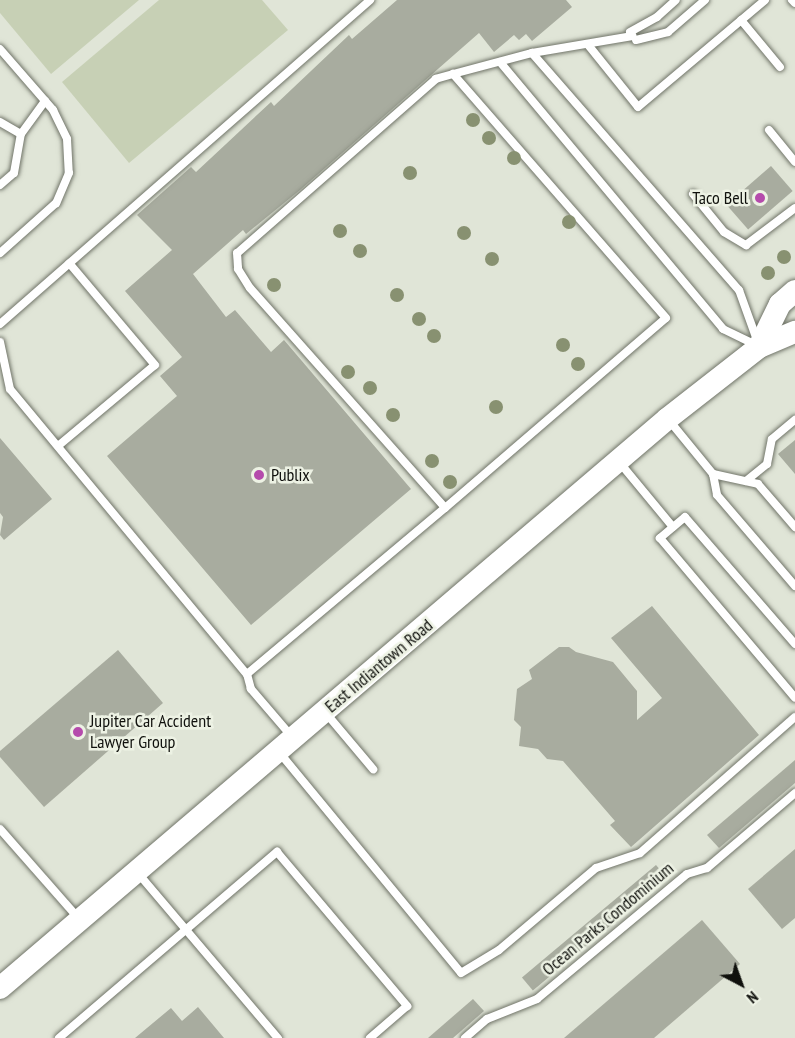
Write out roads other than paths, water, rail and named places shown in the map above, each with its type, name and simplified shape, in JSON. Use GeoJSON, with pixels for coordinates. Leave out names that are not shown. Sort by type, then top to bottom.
{"type":"FeatureCollection","features":[{"type":"Feature","properties":{"kind":"street","name":"East Indiantown Road"},"geometry":{"type":"LineString","coordinates":[[759,346],[780,304],[795,291]]}},
{"type":"Feature","properties":{"kind":"street","name":"East Indiantown Road"},"geometry":{"type":"LineString","coordinates":[[0,988],[668,418],[759,346],[795,332]]}},
{"type":"Feature","properties":{"kind":"lane"},"geometry":{"type":"LineString","coordinates":[[0,324],[370,0]]}},
{"type":"Feature","properties":{"kind":"lane"},"geometry":{"type":"LineString","coordinates":[[633,36],[676,0]]}},
{"type":"Feature","properties":{"kind":"lane"},"geometry":{"type":"LineString","coordinates":[[445,508],[250,288],[238,269],[237,253],[436,79],[532,53],[669,32],[705,0]]}},
{"type":"Feature","properties":{"kind":"lane"},"geometry":{"type":"LineString","coordinates":[[589,46],[638,107],[765,0]]}},
{"type":"Feature","properties":{"kind":"lane"},"geometry":{"type":"LineString","coordinates":[[741,20],[780,67]]}},
{"type":"Feature","properties":{"kind":"lane"},"geometry":{"type":"LineString","coordinates":[[0,49],[45,101],[67,140],[69,173],[56,203],[0,253]]}},
{"type":"Feature","properties":{"kind":"lane"},"geometry":{"type":"LineString","coordinates":[[532,53],[739,290],[759,346]]}},
{"type":"Feature","properties":{"kind":"lane"},"geometry":{"type":"LineString","coordinates":[[500,62],[723,329],[759,346]]}},
{"type":"Feature","properties":{"kind":"lane"},"geometry":{"type":"LineString","coordinates":[[247,674],[666,318],[453,74]]}},
{"type":"Feature","properties":{"kind":"lane"},"geometry":{"type":"LineString","coordinates":[[0,185],[14,173],[21,134],[45,101]]}},
{"type":"Feature","properties":{"kind":"lane"},"geometry":{"type":"LineString","coordinates":[[0,122],[21,134]]}},
{"type":"Feature","properties":{"kind":"lane"},"geometry":{"type":"LineString","coordinates":[[769,130],[795,162]]}},
{"type":"Feature","properties":{"kind":"lane"},"geometry":{"type":"LineString","coordinates":[[693,194],[724,232],[746,245],[795,208]]}},
{"type":"Feature","properties":{"kind":"lane"},"geometry":{"type":"LineString","coordinates":[[58,446],[154,365],[69,263]]}},
{"type":"Feature","properties":{"kind":"lane"},"geometry":{"type":"LineString","coordinates":[[0,342],[10,389],[247,674],[251,689],[286,745],[461,973],[499,950],[596,868],[640,853],[795,717]]}},
{"type":"Feature","properties":{"kind":"lane"},"geometry":{"type":"LineString","coordinates":[[668,418],[713,474],[717,495],[795,586]]}},
{"type":"Feature","properties":{"kind":"lane"},"geometry":{"type":"LineString","coordinates":[[746,481],[767,464],[772,439],[795,420]]}},
{"type":"Feature","properties":{"kind":"lane"},"geometry":{"type":"LineString","coordinates":[[618,461],[673,527]]}},
{"type":"Feature","properties":{"kind":"lane"},"geometry":{"type":"LineString","coordinates":[[713,474],[758,484],[795,527]]}},
{"type":"Feature","properties":{"kind":"lane"},"geometry":{"type":"LineString","coordinates":[[795,644],[685,517],[660,538],[795,698]]}},
{"type":"Feature","properties":{"kind":"lane"},"geometry":{"type":"LineString","coordinates":[[325,711],[374,769]]}},
{"type":"Feature","properties":{"kind":"lane","name":"Ocean Parks Condominium"},"geometry":{"type":"LineString","coordinates":[[465,1038],[487,1019],[537,999],[687,874],[707,868],[795,793]]}},
{"type":"Feature","properties":{"kind":"lane"},"geometry":{"type":"LineString","coordinates":[[0,829],[80,920]]}},
{"type":"Feature","properties":{"kind":"lane"},"geometry":{"type":"LineString","coordinates":[[59,1038],[277,852],[407,1006],[370,1038]]}},
{"type":"Feature","properties":{"kind":"lane"},"geometry":{"type":"LineString","coordinates":[[137,872],[278,1038]]}},
{"type":"Feature","properties":{"kind":"place","name":"Taco Bell"},"geometry":{"type":"Point","coordinates":[760,198]}},
{"type":"Feature","properties":{"kind":"place","name":"Publix"},"geometry":{"type":"Point","coordinates":[259,475]}},
{"type":"Feature","properties":{"kind":"place","name":"Jupiter Car Accident Lawyer Group"},"geometry":{"type":"Point","coordinates":[78,732]}}]}
